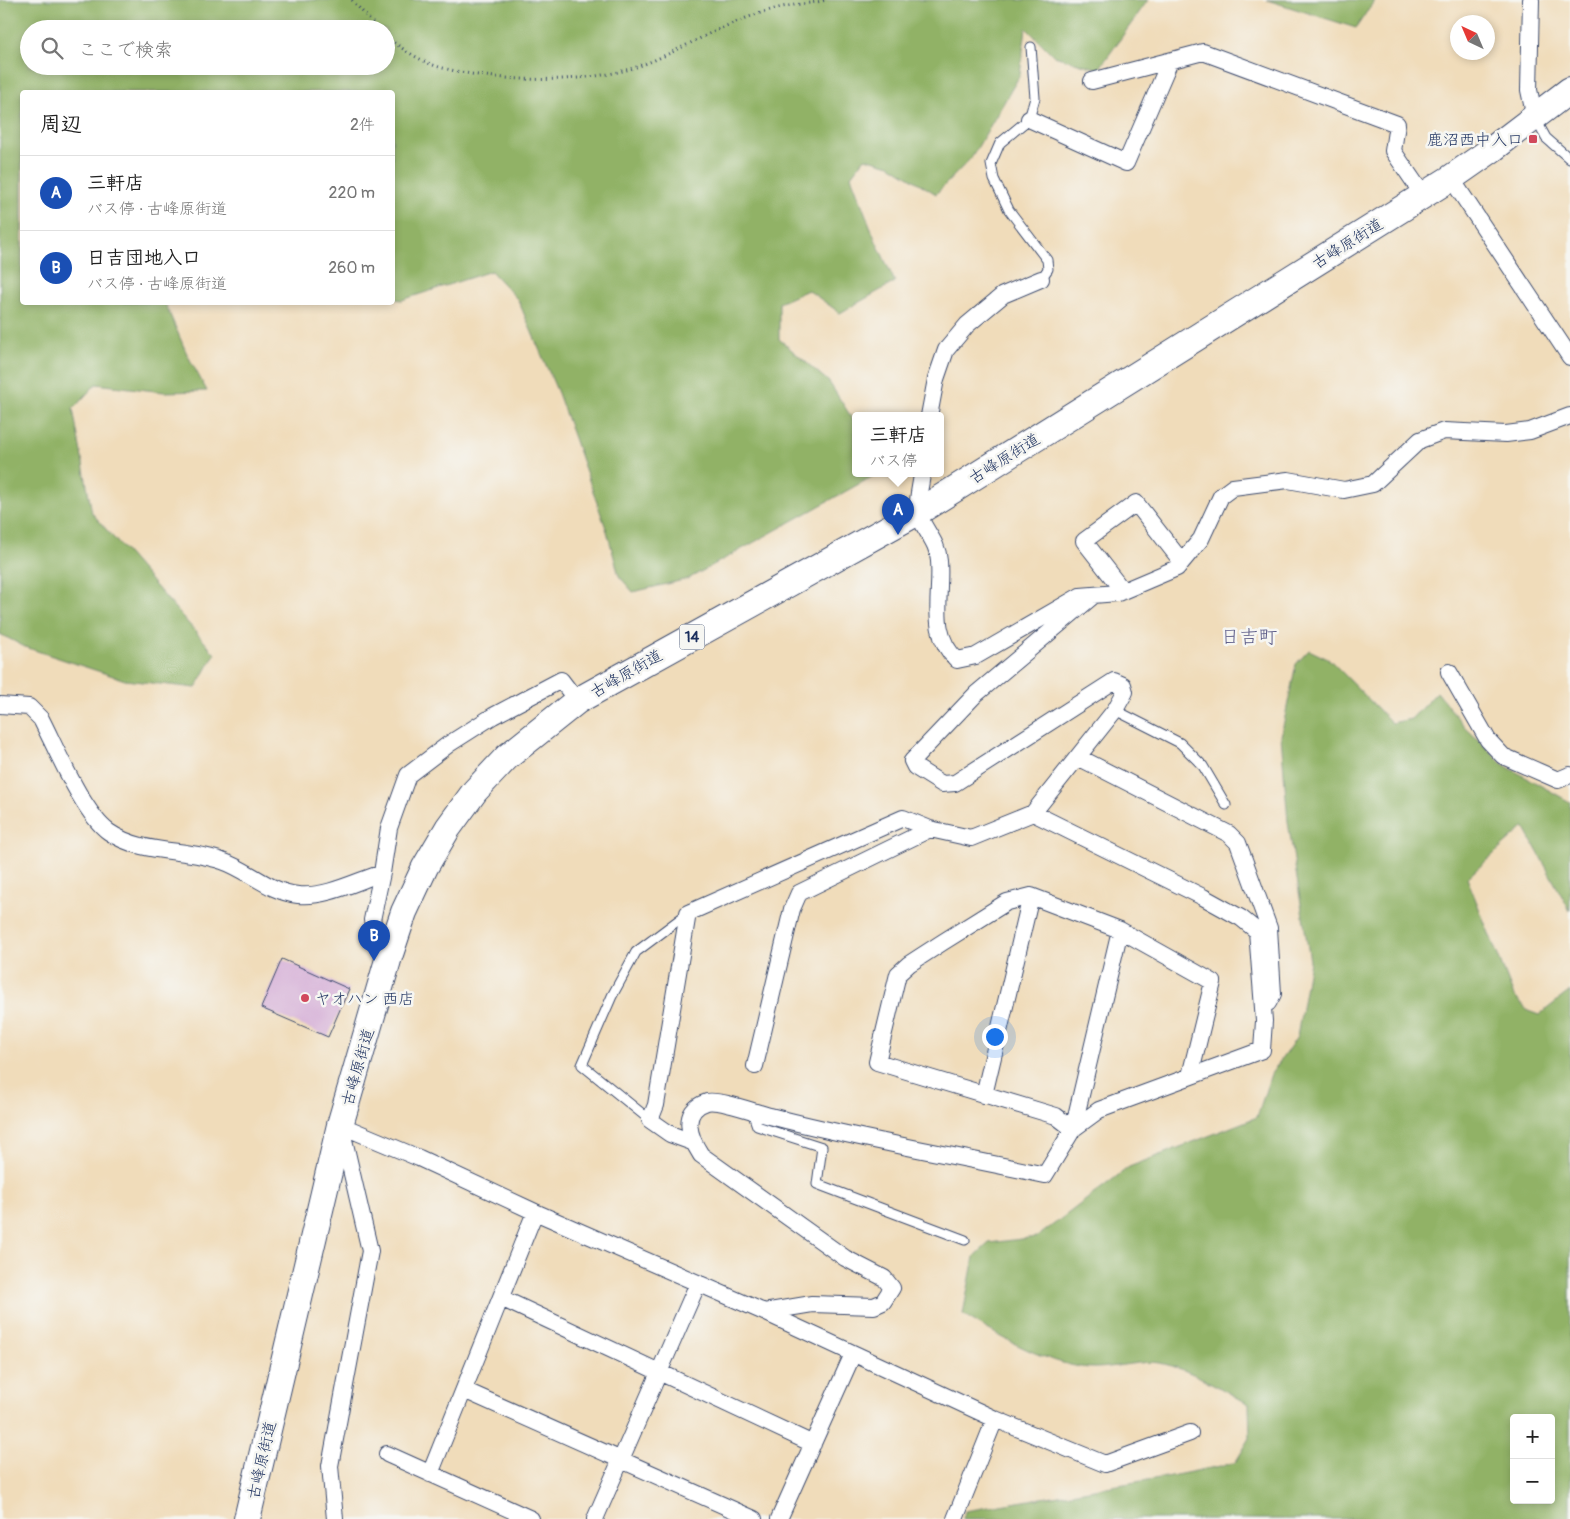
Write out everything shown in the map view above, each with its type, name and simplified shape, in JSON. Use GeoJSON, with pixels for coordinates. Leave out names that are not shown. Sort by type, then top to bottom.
{"type":"FeatureCollection","features":[{"type":"Feature","properties":{"kind":"main road","name":"古峰原街道"},"geometry":{"type":"LineString","coordinates":[[247,1519],[340,1125],[388,960],[404,912],[425,867],[448,828],[475,791],[507,757],[578,701],[918,512],[1451,178],[1535,118],[1570,90]]}},
{"type":"Feature","properties":{"kind":"street"},"geometry":{"type":"LineString","coordinates":[[1531,0],[1529,90],[1535,118]]}},
{"type":"Feature","properties":{"kind":"street"},"geometry":{"type":"LineString","coordinates":[[1092,81],[1203,52],[1397,124],[1393,151],[1423,195]]}},
{"type":"Feature","properties":{"kind":"street"},"geometry":{"type":"LineString","coordinates":[[1029,119],[1126,163],[1170,61]]}},
{"type":"Feature","properties":{"kind":"street"},"geometry":{"type":"LineString","coordinates":[[1451,178],[1570,357]]}},
{"type":"Feature","properties":{"kind":"street"},"geometry":{"type":"LineString","coordinates":[[930,412],[936,379],[946,350],[966,325],[1003,295],[1041,279]]}},
{"type":"Feature","properties":{"kind":"street"},"geometry":{"type":"LineString","coordinates":[[922,477],[918,512],[936,544],[940,562],[938,627],[948,652],[957,660],[976,656],[1080,596],[1123,591],[1177,568],[1201,539],[1221,496],[1233,487],[1288,480],[1344,490],[1373,484],[1420,440],[1444,431],[1514,433],[1530,431],[1570,416]]}},
{"type":"Feature","properties":{"kind":"street"},"geometry":{"type":"LineString","coordinates":[[1123,591],[1084,541],[1136,503],[1182,562]]}},
{"type":"Feature","properties":{"kind":"street"},"geometry":{"type":"LineString","coordinates":[[692,1142],[670,1134],[650,1120],[656,1105],[688,913],[903,818],[930,829],[971,838],[1034,812],[1115,710],[1125,692],[1122,684],[1114,681],[955,783],[942,784],[915,767],[912,761],[976,694],[1094,595]]}},
{"type":"Feature","properties":{"kind":"street"},"geometry":{"type":"LineString","coordinates":[[1449,672],[1488,740],[1503,756],[1558,780],[1570,774]]}},
{"type":"Feature","properties":{"kind":"street"},"geometry":{"type":"LineString","coordinates":[[388,960],[372,920],[389,828],[408,775],[449,744],[493,716],[562,680],[578,701]]}},
{"type":"Feature","properties":{"kind":"street"},"geometry":{"type":"LineString","coordinates":[[0,705],[29,707],[41,719],[87,810],[109,832],[144,847],[220,860],[244,870],[272,888],[297,895],[313,895],[382,873]]}},
{"type":"Feature","properties":{"kind":"street"},"geometry":{"type":"LineString","coordinates":[[1078,757],[1229,834],[1238,843],[1269,928],[1273,994],[1263,1012]]}},
{"type":"Feature","properties":{"kind":"street"},"geometry":{"type":"LineString","coordinates":[[1034,812],[1203,897],[1241,918],[1257,931],[1263,1012],[1262,1050],[1099,1110],[1072,1129]]}},
{"type":"Feature","properties":{"kind":"street"},"geometry":{"type":"LineString","coordinates":[[755,1066],[792,909],[799,893],[930,829]]}},
{"type":"Feature","properties":{"kind":"street"},"geometry":{"type":"LineString","coordinates":[[1072,1129],[1056,1116],[877,1062],[898,974],[909,964],[936,946],[1007,902],[1030,896],[1120,930],[1213,982],[1190,1076]]}},
{"type":"Feature","properties":{"kind":"street"},"geometry":{"type":"LineString","coordinates":[[984,1095],[1030,896]]}},
{"type":"Feature","properties":{"kind":"street"},"geometry":{"type":"LineString","coordinates":[[764,1312],[812,1304],[874,1306],[884,1302],[892,1288],[884,1278],[845,1258],[701,1155],[692,1142],[688,1125],[694,1111],[708,1102],[723,1104],[805,1125],[1045,1175],[1072,1129],[1120,930]]}},
{"type":"Feature","properties":{"kind":"street"},"geometry":{"type":"LineString","coordinates":[[340,1125],[419,1158],[535,1212],[764,1312],[995,1419],[1105,1464],[1190,1433]]}},
{"type":"Feature","properties":{"kind":"street"},"geometry":{"type":"LineString","coordinates":[[334,1519],[330,1466],[370,1251],[340,1125]]}},
{"type":"Feature","properties":{"kind":"street"},"geometry":{"type":"LineString","coordinates":[[430,1474],[535,1212]]}},
{"type":"Feature","properties":{"kind":"street"},"geometry":{"type":"LineString","coordinates":[[594,1519],[698,1283]]}},
{"type":"Feature","properties":{"kind":"street"},"geometry":{"type":"LineString","coordinates":[[501,1298],[813,1444]]}},
{"type":"Feature","properties":{"kind":"street"},"geometry":{"type":"LineString","coordinates":[[779,1519],[853,1354]]}},
{"type":"Feature","properties":{"kind":"street"},"geometry":{"type":"LineString","coordinates":[[464,1390],[754,1519]]}},
{"type":"Feature","properties":{"kind":"street"},"geometry":{"type":"LineString","coordinates":[[955,1519],[995,1419]]}},
{"type":"Feature","properties":{"kind":"street"},"geometry":{"type":"LineString","coordinates":[[387,1454],[531,1519]]}},
{"type":"Feature","properties":{"kind":"lane"},"geometry":{"type":"LineString","coordinates":[[1031,46],[1035,98],[1029,119],[1000,143],[991,164],[994,179],[1009,210],[1047,260],[1048,269],[1041,279]]}},
{"type":"Feature","properties":{"kind":"lane"},"geometry":{"type":"LineString","coordinates":[[1535,118],[1546,138],[1570,159]]}},
{"type":"Feature","properties":{"kind":"lane"},"geometry":{"type":"LineString","coordinates":[[1115,710],[1180,743],[1203,766],[1226,805]]}},
{"type":"Feature","properties":{"kind":"lane"},"geometry":{"type":"LineString","coordinates":[[650,1120],[582,1065],[612,996],[636,952],[688,913]]}},
{"type":"Feature","properties":{"kind":"lane"},"geometry":{"type":"LineString","coordinates":[[752,1112],[757,1126],[822,1147],[817,1184],[964,1240]]}},
{"type":"Feature","properties":{"kind":"path"},"geometry":{"type":"LineString","coordinates":[[352,0],[370,20]]}},
{"type":"Feature","properties":{"kind":"path"},"geometry":{"type":"LineString","coordinates":[[395,43],[410,53],[441,68],[474,74],[523,78],[596,78],[632,68],[673,52],[731,24],[778,8],[826,0]]}},
{"type":"Feature","properties":{"kind":"green space"},"geometry":{"type":"Polygon","coordinates":[[[0,0],[1148,0],[1099,69],[1054,56],[1026,28],[1020,75],[972,157],[936,194],[890,165],[865,158],[851,176],[875,239],[895,282],[840,313],[808,290],[779,303],[779,339],[829,382],[852,418],[852,477],[872,477],[688,579],[633,592],[619,576],[607,531],[558,393],[518,300],[491,271],[402,300],[395,299],[395,90],[20,90],[20,305],[166,305],[187,354],[207,391],[164,392],[96,384],[73,409],[92,513],[215,654],[196,688],[125,680],[25,647],[0,634],[0,0]]]}},
{"type":"Feature","properties":{"kind":"green space"},"geometry":{"type":"Polygon","coordinates":[[[1267,0],[1374,0],[1374,1],[1356,28],[1267,0]]]}},
{"type":"Feature","properties":{"kind":"green space"},"geometry":{"type":"Polygon","coordinates":[[[1309,650],[1330,660],[1392,723],[1411,719],[1437,692],[1465,727],[1504,765],[1570,802],[1570,911],[1524,827],[1467,878],[1514,996],[1528,1011],[1539,1015],[1570,991],[1570,1519],[963,1519],[965,1511],[1171,1476],[1235,1463],[1250,1438],[1249,1404],[1183,1370],[1153,1362],[1095,1368],[1062,1363],[1009,1341],[963,1314],[974,1257],[989,1243],[1037,1237],[1129,1167],[1257,1117],[1271,1074],[1297,1037],[1310,961],[1288,822],[1281,736],[1296,664],[1309,650]]]}},
{"type":"Feature","properties":{"kind":"building","name":"ヤオハン 西店"},"geometry":{"type":"Polygon","coordinates":[[[282,959],[349,989],[328,1037],[261,1008],[282,959]]]}},
{"type":"Feature","properties":{"kind":"place","name":"鹿沼西中入口"},"geometry":{"type":"Point","coordinates":[1533,139]}},
{"type":"Feature","properties":{"kind":"place","name":"三軒店"},"geometry":{"type":"Point","coordinates":[898,535]}},
{"type":"Feature","properties":{"kind":"place","name":"日吉団地入口"},"geometry":{"type":"Point","coordinates":[374,961]}},
{"type":"Feature","properties":{"kind":"place","name":"ヤオハン 西店"},"geometry":{"type":"Point","coordinates":[305,998]}},
{"type":"Feature","properties":{"kind":"district","name":"日吉町"},"geometry":{"type":"Point","coordinates":[1249,636]}}]}
